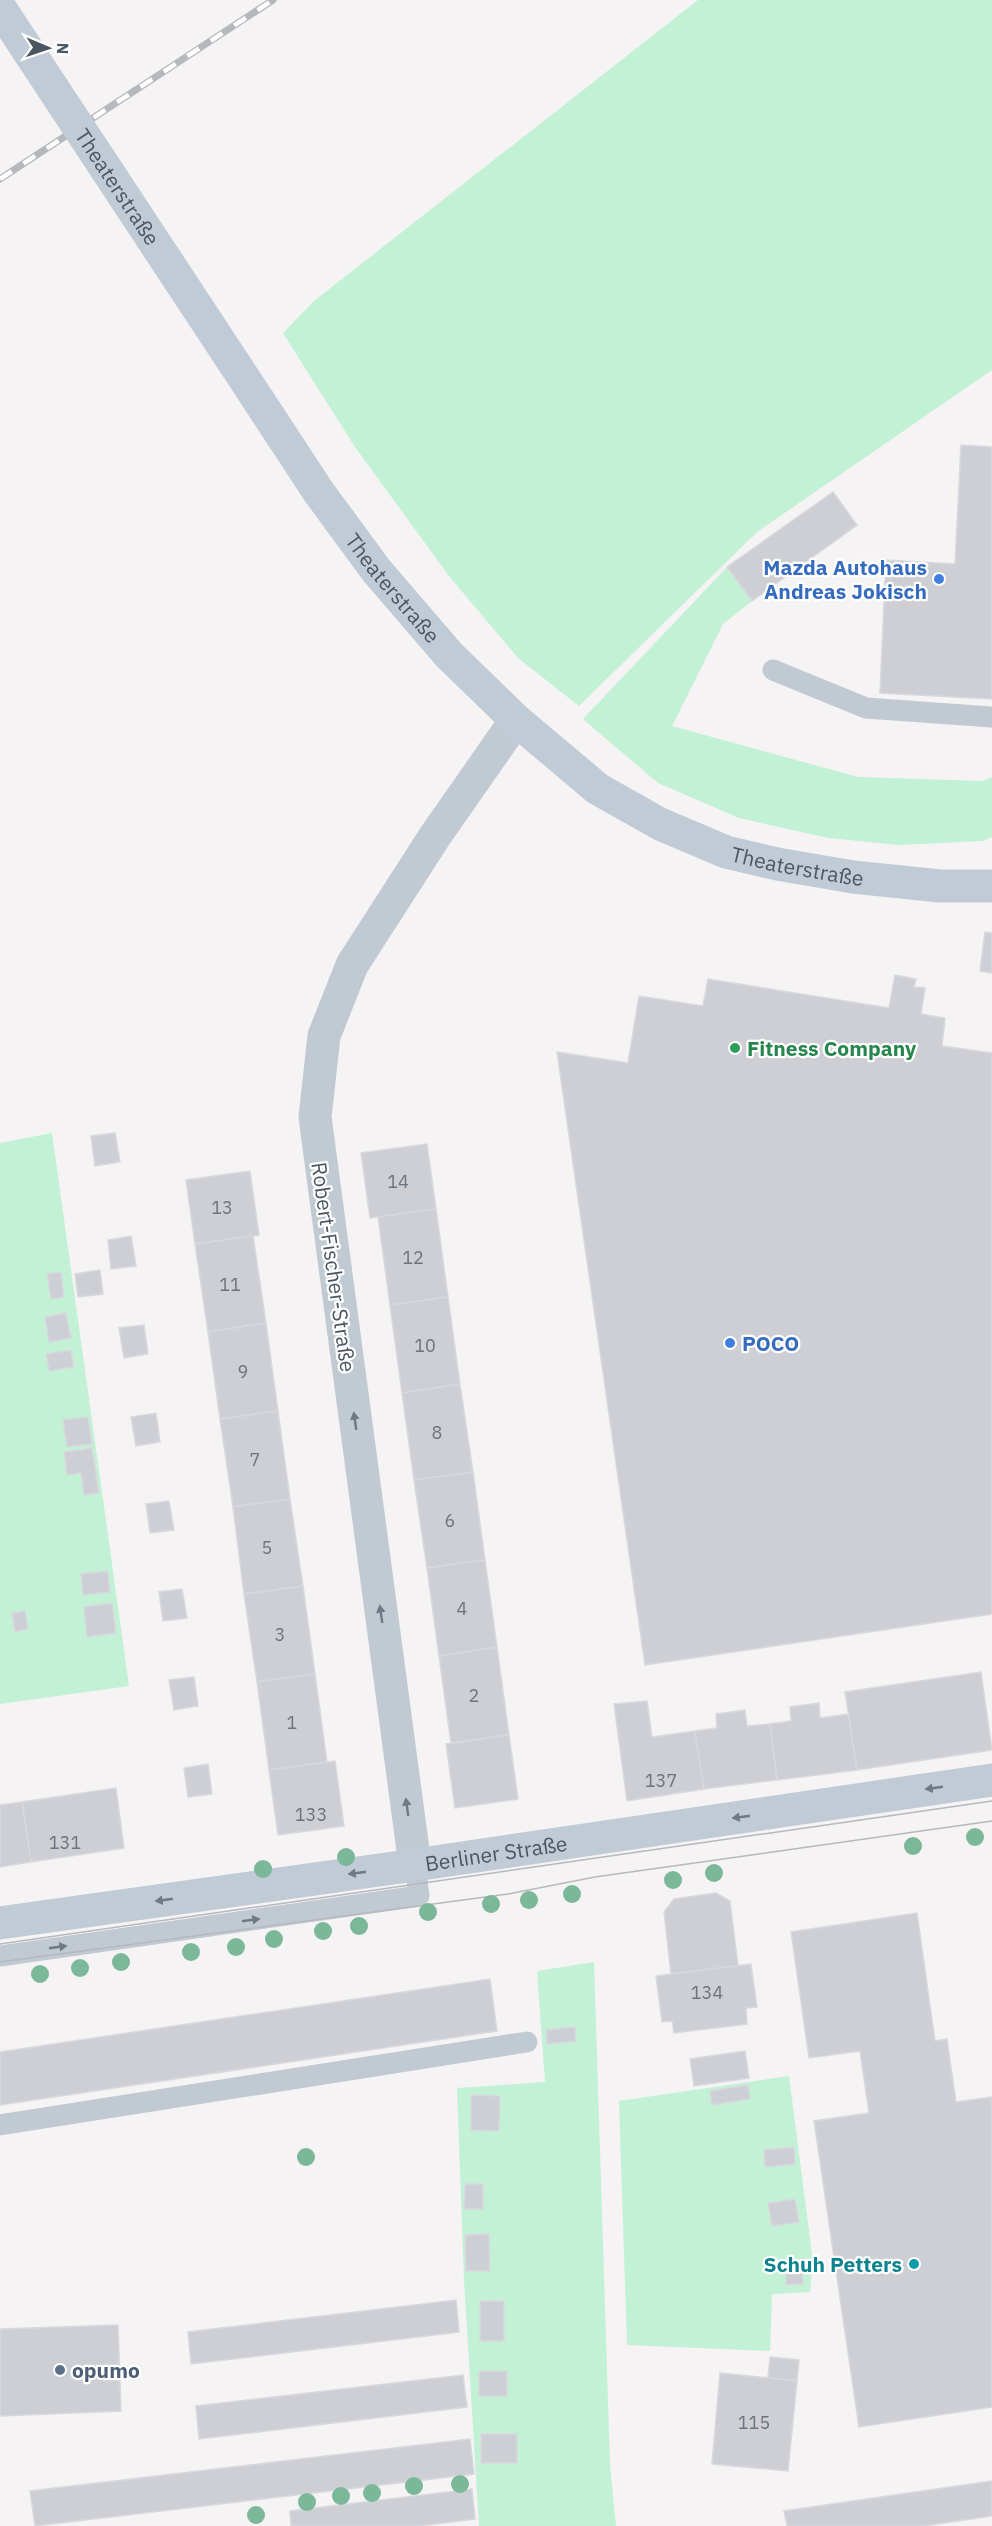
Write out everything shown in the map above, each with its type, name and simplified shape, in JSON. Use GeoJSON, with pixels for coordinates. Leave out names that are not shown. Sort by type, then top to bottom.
{"type":"FeatureCollection","features":[{"type":"Feature","properties":{"kind":"main road","name":"Theaterstraße"},"geometry":{"type":"LineString","coordinates":[[0,8],[318,491],[376,570],[449,655],[516,720],[598,789],[660,824],[726,852],[777,864],[853,877],[940,885],[992,886]]}},
{"type":"Feature","properties":{"kind":"main road","name":"Berliner Straße"},"geometry":{"type":"LineString","coordinates":[[0,1923],[415,1865],[992,1780]]}},
{"type":"Feature","properties":{"kind":"street","name":"Robert-Fischer-Straße"},"geometry":{"type":"LineString","coordinates":[[415,1865],[315,1117],[324,1036],[352,965],[435,836],[516,720]]}},
{"type":"Feature","properties":{"kind":"lane"},"geometry":{"type":"LineString","coordinates":[[773,670],[866,708],[992,717]]}},
{"type":"Feature","properties":{"kind":"lane"},"geometry":{"type":"LineString","coordinates":[[0,1956],[419,1896],[415,1865]]}},
{"type":"Feature","properties":{"kind":"lane"},"geometry":{"type":"LineString","coordinates":[[0,2125],[527,2042]]}},
{"type":"Feature","properties":{"kind":"green space"},"geometry":{"type":"Polygon","coordinates":[[[698,0],[992,0],[992,370],[757,532],[579,706],[518,658],[449,576],[355,447],[283,333],[314,301],[698,0]]]}},
{"type":"Feature","properties":{"kind":"green space"},"geometry":{"type":"Polygon","coordinates":[[[727,567],[752,601],[723,624],[672,726],[858,777],[982,781],[992,777],[992,837],[983,841],[899,845],[828,838],[739,818],[658,783],[583,719],[727,567]]]}},
{"type":"Feature","properties":{"kind":"green space"},"geometry":{"type":"Polygon","coordinates":[[[52,1133],[129,1686],[0,1704],[0,1143],[52,1133]]]}},
{"type":"Feature","properties":{"kind":"green space"},"geometry":{"type":"Polygon","coordinates":[[[594,1962],[610,2465],[616,2526],[479,2526],[464,2280],[457,2088],[545,2082],[537,1971],[594,1962]]]}},
{"type":"Feature","properties":{"kind":"green space"},"geometry":{"type":"Polygon","coordinates":[[[789,2076],[813,2262],[810,2292],[772,2294],[770,2351],[627,2345],[619,2101],[789,2076]]]}},
{"type":"Feature","properties":{"kind":"building","name":"Mazda Autohaus Andreas Jokisch"},"geometry":{"type":"Polygon","coordinates":[[[961,445],[992,447],[992,699],[880,693],[886,560],[955,564],[961,445]]]}},
{"type":"Feature","properties":{"kind":"building"},"geometry":{"type":"Polygon","coordinates":[[[833,492],[857,525],[752,601],[727,567],[833,492]]]}},
{"type":"Feature","properties":{"kind":"building"},"geometry":{"type":"Polygon","coordinates":[[[985,932],[992,933],[992,973],[980,971],[985,932]]]}},
{"type":"Feature","properties":{"kind":"building"},"geometry":{"type":"Polygon","coordinates":[[[895,975],[916,979],[914,987],[925,988],[921,1014],[945,1018],[942,1046],[992,1053],[992,1614],[645,1665],[557,1052],[628,1063],[639,996],[703,1006],[708,979],[889,1008],[895,975]]]}},
{"type":"Feature","properties":{"kind":"building"},"geometry":{"type":"Polygon","coordinates":[[[115,1133],[120,1162],[95,1166],[91,1136],[115,1133]]]}},
{"type":"Feature","properties":{"kind":"building"},"geometry":{"type":"Polygon","coordinates":[[[427,1144],[436,1209],[370,1218],[361,1153],[427,1144]]]}},
{"type":"Feature","properties":{"kind":"building"},"geometry":{"type":"Polygon","coordinates":[[[250,1171],[259,1235],[195,1244],[186,1180],[250,1171]]]}},
{"type":"Feature","properties":{"kind":"building"},"geometry":{"type":"Polygon","coordinates":[[[436,1209],[448,1297],[390,1305],[378,1217],[436,1209]]]}},
{"type":"Feature","properties":{"kind":"building"},"geometry":{"type":"Polygon","coordinates":[[[131,1236],[136,1266],[111,1269],[108,1240],[131,1236]]]}},
{"type":"Feature","properties":{"kind":"building"},"geometry":{"type":"Polygon","coordinates":[[[253,1236],[266,1323],[208,1332],[195,1244],[253,1236]]]}},
{"type":"Feature","properties":{"kind":"building"},"geometry":{"type":"Polygon","coordinates":[[[100,1270],[103,1294],[78,1297],[75,1274],[100,1270]]]}},
{"type":"Feature","properties":{"kind":"building"},"geometry":{"type":"Polygon","coordinates":[[[61,1272],[64,1297],[51,1299],[47,1274],[61,1272]]]}},
{"type":"Feature","properties":{"kind":"building"},"geometry":{"type":"Polygon","coordinates":[[[448,1297],[460,1384],[402,1393],[390,1305],[448,1297]]]}},
{"type":"Feature","properties":{"kind":"building"},"geometry":{"type":"Polygon","coordinates":[[[66,1313],[71,1338],[49,1342],[45,1317],[66,1313]]]}},
{"type":"Feature","properties":{"kind":"building"},"geometry":{"type":"Polygon","coordinates":[[[266,1323],[278,1411],[220,1419],[208,1332],[266,1323]]]}},
{"type":"Feature","properties":{"kind":"building"},"geometry":{"type":"Polygon","coordinates":[[[144,1325],[148,1354],[124,1358],[119,1328],[144,1325]]]}},
{"type":"Feature","properties":{"kind":"building"},"geometry":{"type":"Polygon","coordinates":[[[71,1350],[74,1367],[49,1371],[46,1354],[71,1350]]]}},
{"type":"Feature","properties":{"kind":"building"},"geometry":{"type":"Polygon","coordinates":[[[460,1384],[473,1472],[414,1480],[402,1393],[460,1384]]]}},
{"type":"Feature","properties":{"kind":"building"},"geometry":{"type":"Polygon","coordinates":[[[278,1411],[290,1499],[233,1507],[220,1419],[278,1411]]]}},
{"type":"Feature","properties":{"kind":"building"},"geometry":{"type":"Polygon","coordinates":[[[156,1413],[160,1442],[136,1446],[131,1417],[156,1413]]]}},
{"type":"Feature","properties":{"kind":"building"},"geometry":{"type":"Polygon","coordinates":[[[88,1417],[92,1444],[67,1447],[63,1420],[88,1417]]]}},
{"type":"Feature","properties":{"kind":"building"},"geometry":{"type":"Polygon","coordinates":[[[92,1448],[99,1493],[84,1495],[81,1473],[67,1475],[64,1452],[92,1448]]]}},
{"type":"Feature","properties":{"kind":"building"},"geometry":{"type":"Polygon","coordinates":[[[473,1472],[485,1560],[427,1568],[414,1480],[473,1472]]]}},
{"type":"Feature","properties":{"kind":"building"},"geometry":{"type":"Polygon","coordinates":[[[290,1499],[303,1586],[244,1594],[233,1507],[290,1499]]]}},
{"type":"Feature","properties":{"kind":"building"},"geometry":{"type":"Polygon","coordinates":[[[169,1501],[174,1530],[150,1533],[146,1504],[169,1501]]]}},
{"type":"Feature","properties":{"kind":"building"},"geometry":{"type":"Polygon","coordinates":[[[485,1560],[497,1647],[439,1656],[427,1568],[485,1560]]]}},
{"type":"Feature","properties":{"kind":"building"},"geometry":{"type":"Polygon","coordinates":[[[108,1571],[110,1592],[83,1595],[81,1574],[108,1571]]]}},
{"type":"Feature","properties":{"kind":"building"},"geometry":{"type":"Polygon","coordinates":[[[303,1586],[315,1674],[257,1682],[244,1594],[303,1586]]]}},
{"type":"Feature","properties":{"kind":"building"},"geometry":{"type":"Polygon","coordinates":[[[182,1589],[187,1618],[163,1621],[159,1592],[182,1589]]]}},
{"type":"Feature","properties":{"kind":"building"},"geometry":{"type":"Polygon","coordinates":[[[112,1603],[116,1633],[87,1637],[84,1607],[112,1603]]]}},
{"type":"Feature","properties":{"kind":"building"},"geometry":{"type":"Polygon","coordinates":[[[25,1611],[28,1629],[15,1632],[12,1613],[25,1611]]]}},
{"type":"Feature","properties":{"kind":"building"},"geometry":{"type":"Polygon","coordinates":[[[497,1647],[509,1735],[451,1743],[439,1656],[497,1647]]]}},
{"type":"Feature","properties":{"kind":"building"},"geometry":{"type":"Polygon","coordinates":[[[981,1672],[992,1750],[857,1770],[845,1692],[981,1672]]]}},
{"type":"Feature","properties":{"kind":"building"},"geometry":{"type":"Polygon","coordinates":[[[315,1674],[327,1762],[269,1770],[257,1682],[315,1674]]]}},
{"type":"Feature","properties":{"kind":"building"},"geometry":{"type":"Polygon","coordinates":[[[194,1677],[198,1706],[174,1710],[169,1680],[194,1677]]]}},
{"type":"Feature","properties":{"kind":"building"},"geometry":{"type":"Polygon","coordinates":[[[647,1701],[652,1737],[695,1731],[704,1789],[627,1801],[614,1704],[647,1701]]]}},
{"type":"Feature","properties":{"kind":"building"},"geometry":{"type":"Polygon","coordinates":[[[819,1703],[820,1718],[848,1714],[857,1770],[777,1780],[770,1724],[791,1721],[790,1707],[819,1703]]]}},
{"type":"Feature","properties":{"kind":"building"},"geometry":{"type":"Polygon","coordinates":[[[745,1710],[747,1726],[770,1724],[777,1780],[704,1789],[695,1731],[717,1728],[716,1714],[745,1710]]]}},
{"type":"Feature","properties":{"kind":"building"},"geometry":{"type":"Polygon","coordinates":[[[509,1735],[518,1799],[455,1808],[446,1744],[509,1735]]]}},
{"type":"Feature","properties":{"kind":"building"},"geometry":{"type":"Polygon","coordinates":[[[335,1761],[344,1826],[278,1835],[269,1770],[335,1761]]]}},
{"type":"Feature","properties":{"kind":"building"},"geometry":{"type":"Polygon","coordinates":[[[208,1764],[212,1794],[188,1797],[184,1768],[208,1764]]]}},
{"type":"Feature","properties":{"kind":"building"},"geometry":{"type":"Polygon","coordinates":[[[116,1788],[124,1848],[31,1862],[22,1802],[116,1788]]]}},
{"type":"Feature","properties":{"kind":"building"},"geometry":{"type":"Polygon","coordinates":[[[22,1802],[31,1862],[0,1867],[0,1805],[22,1802]]]}},
{"type":"Feature","properties":{"kind":"building"},"geometry":{"type":"Polygon","coordinates":[[[716,1893],[730,1901],[738,1966],[671,1974],[664,1912],[674,1899],[716,1893]]]}},
{"type":"Feature","properties":{"kind":"building","name":"Schuh Petters"},"geometry":{"type":"Polygon","coordinates":[[[917,1913],[935,2041],[947,2039],[956,2102],[992,2097],[992,2407],[859,2427],[814,2121],[869,2113],[860,2051],[809,2058],[791,1932],[917,1913]]]}},
{"type":"Feature","properties":{"kind":"building"},"geometry":{"type":"Polygon","coordinates":[[[751,1964],[757,2007],[746,2008],[747,2024],[674,2033],[672,2021],[662,2022],[656,1976],[751,1964]]]}},
{"type":"Feature","properties":{"kind":"building"},"geometry":{"type":"Polygon","coordinates":[[[490,1979],[497,2031],[0,2105],[0,2052],[490,1979]]]}},
{"type":"Feature","properties":{"kind":"building"},"geometry":{"type":"Polygon","coordinates":[[[575,2027],[576,2041],[547,2044],[546,2030],[575,2027]]]}},
{"type":"Feature","properties":{"kind":"building"},"geometry":{"type":"Polygon","coordinates":[[[745,2051],[749,2078],[694,2086],[690,2059],[745,2051]]]}},
{"type":"Feature","properties":{"kind":"building"},"geometry":{"type":"Polygon","coordinates":[[[748,2085],[750,2099],[712,2105],[710,2091],[748,2085]]]}},
{"type":"Feature","properties":{"kind":"building"},"geometry":{"type":"Polygon","coordinates":[[[471,2095],[500,2096],[499,2131],[471,2130],[471,2095]]]}},
{"type":"Feature","properties":{"kind":"building"},"geometry":{"type":"Polygon","coordinates":[[[794,2147],[795,2164],[765,2167],[764,2150],[794,2147]]]}},
{"type":"Feature","properties":{"kind":"building"},"geometry":{"type":"Polygon","coordinates":[[[465,2184],[483,2184],[483,2209],[464,2209],[465,2184]]]}},
{"type":"Feature","properties":{"kind":"building"},"geometry":{"type":"Polygon","coordinates":[[[795,2199],[799,2222],[772,2226],[768,2203],[795,2199]]]}},
{"type":"Feature","properties":{"kind":"building"},"geometry":{"type":"Polygon","coordinates":[[[489,2234],[490,2271],[466,2271],[465,2235],[489,2234]]]}},
{"type":"Feature","properties":{"kind":"building"},"geometry":{"type":"Polygon","coordinates":[[[786,2265],[802,2265],[803,2284],[786,2285],[786,2265]]]}},
{"type":"Feature","properties":{"kind":"building"},"geometry":{"type":"Polygon","coordinates":[[[456,2300],[459,2332],[191,2364],[188,2332],[456,2300]]]}},
{"type":"Feature","properties":{"kind":"building"},"geometry":{"type":"Polygon","coordinates":[[[480,2301],[504,2301],[504,2341],[480,2341],[480,2301]]]}},
{"type":"Feature","properties":{"kind":"building","name":"opumo"},"geometry":{"type":"Polygon","coordinates":[[[118,2325],[121,2411],[0,2416],[0,2329],[118,2325]]]}},
{"type":"Feature","properties":{"kind":"building"},"geometry":{"type":"Polygon","coordinates":[[[770,2357],[799,2360],[797,2381],[768,2378],[770,2357]]]}},
{"type":"Feature","properties":{"kind":"building"},"geometry":{"type":"Polygon","coordinates":[[[479,2371],[507,2371],[507,2396],[479,2396],[479,2371]]]}},
{"type":"Feature","properties":{"kind":"building"},"geometry":{"type":"Polygon","coordinates":[[[720,2373],[797,2381],[788,2471],[712,2464],[720,2373]]]}},
{"type":"Feature","properties":{"kind":"building"},"geometry":{"type":"Polygon","coordinates":[[[463,2375],[467,2407],[199,2439],[196,2406],[463,2375]]]}},
{"type":"Feature","properties":{"kind":"building"},"geometry":{"type":"Polygon","coordinates":[[[481,2434],[517,2434],[517,2463],[481,2463],[481,2434]]]}},
{"type":"Feature","properties":{"kind":"building"},"geometry":{"type":"Polygon","coordinates":[[[470,2439],[474,2474],[35,2526],[30,2491],[470,2439]]]}},
{"type":"Feature","properties":{"kind":"building"},"geometry":{"type":"Polygon","coordinates":[[[992,2481],[992,2516],[924,2526],[787,2526],[784,2511],[992,2481]]]}},
{"type":"Feature","properties":{"kind":"building"},"geometry":{"type":"Polygon","coordinates":[[[472,2489],[475,2519],[419,2526],[291,2526],[290,2511],[472,2489]]]}},
{"type":"Feature","properties":{"kind":"tram line"},"geometry":{"type":"LineString","coordinates":[[0,1944],[992,1801]]}},
{"type":"Feature","properties":{"kind":"tram line"},"geometry":{"type":"LineString","coordinates":[[0,1962],[508,1894],[595,1877],[992,1821]]}},
{"type":"Feature","properties":{"kind":"railway"},"geometry":{"type":"LineString","coordinates":[[0,179],[273,0]]}},
{"type":"Feature","properties":{"kind":"place","name":"Mazda Autohaus Andreas Jokisch"},"geometry":{"type":"Point","coordinates":[939,579]}},
{"type":"Feature","properties":{"kind":"place","name":"Fitness Company"},"geometry":{"type":"Point","coordinates":[735,1048]}},
{"type":"Feature","properties":{"kind":"place","name":"POCO"},"geometry":{"type":"Point","coordinates":[730,1343]}},
{"type":"Feature","properties":{"kind":"place","name":"Schuh Petters"},"geometry":{"type":"Point","coordinates":[914,2264]}},
{"type":"Feature","properties":{"kind":"place","name":"opumo"},"geometry":{"type":"Point","coordinates":[60,2370]}}]}
